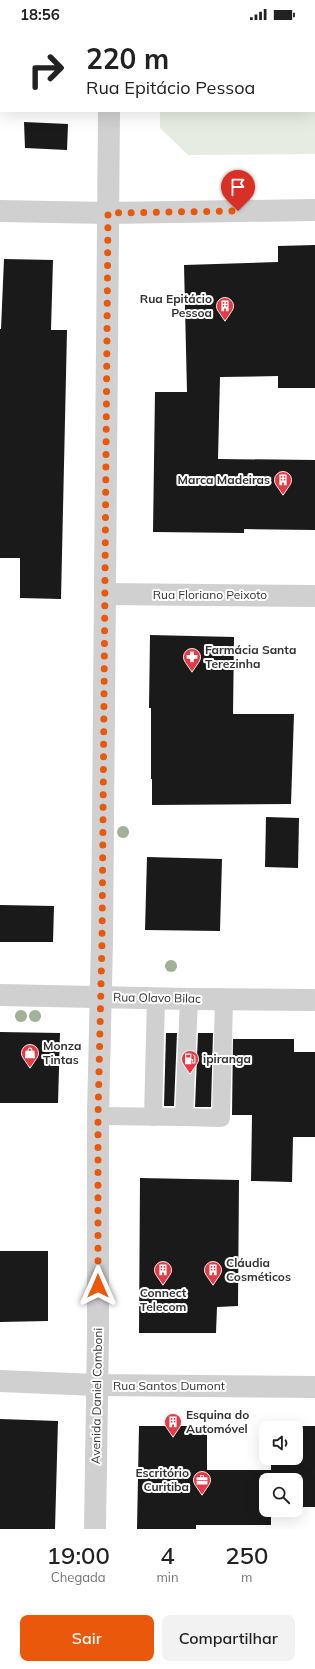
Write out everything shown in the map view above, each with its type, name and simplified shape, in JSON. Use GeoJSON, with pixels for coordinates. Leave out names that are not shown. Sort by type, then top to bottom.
{"type":"FeatureCollection","features":[{"type":"Feature","properties":{"kind":"street","name":"Avenida Daniel Comboni"},"geometry":{"type":"LineString","coordinates":[[95,1529],[109,112]]}},
{"type":"Feature","properties":{"kind":"street"},"geometry":{"type":"LineString","coordinates":[[0,211],[108,213],[315,210]]}},
{"type":"Feature","properties":{"kind":"street","name":"Rua Floriano Peixoto"},"geometry":{"type":"LineString","coordinates":[[105,594],[315,596]]}},
{"type":"Feature","properties":{"kind":"street","name":"Rua Olavo Bilac"},"geometry":{"type":"LineString","coordinates":[[0,995],[315,1000]]}},
{"type":"Feature","properties":{"kind":"street","name":"Rua Santos Dumont"},"geometry":{"type":"LineString","coordinates":[[0,1381],[97,1385],[315,1387]]}},
{"type":"Feature","properties":{"kind":"lane"},"geometry":{"type":"LineString","coordinates":[[153,1117],[156,998]]}},
{"type":"Feature","properties":{"kind":"lane"},"geometry":{"type":"LineString","coordinates":[[184,1117],[189,999]]}},
{"type":"Feature","properties":{"kind":"lane"},"geometry":{"type":"LineString","coordinates":[[98,1116],[221,1118],[224,999]]}},
{"type":"Feature","properties":{"kind":"shaded area"},"geometry":{"type":"Polygon","coordinates":[[[160,112],[315,112],[315,154],[188,155],[160,128],[160,112]]]}},
{"type":"Feature","properties":{"kind":"building"},"geometry":{"type":"Polygon","coordinates":[[[24,122],[68,124],[67,150],[25,148],[24,122]]]}},
{"type":"Feature","properties":{"kind":"building"},"geometry":{"type":"Polygon","coordinates":[[[315,245],[315,388],[278,388],[278,376],[220,377],[218,459],[315,460],[315,530],[244,529],[244,533],[153,532],[155,392],[187,392],[184,265],[278,262],[278,246],[315,245]]]}},
{"type":"Feature","properties":{"kind":"building"},"geometry":{"type":"Polygon","coordinates":[[[4,259],[53,260],[51,330],[67,330],[61,599],[20,598],[20,558],[0,558],[0,329],[4,259]]]}},
{"type":"Feature","properties":{"kind":"building"},"geometry":{"type":"Polygon","coordinates":[[[150,635],[234,637],[233,714],[294,714],[291,804],[152,805],[151,708],[149,708],[150,635]]]}},
{"type":"Feature","properties":{"kind":"building"},"geometry":{"type":"Polygon","coordinates":[[[266,817],[299,818],[298,868],[265,867],[266,817]]]}},
{"type":"Feature","properties":{"kind":"building"},"geometry":{"type":"Polygon","coordinates":[[[147,857],[222,859],[220,931],[145,930],[147,857]]]}},
{"type":"Feature","properties":{"kind":"building"},"geometry":{"type":"Polygon","coordinates":[[[0,905],[54,906],[53,942],[0,942],[0,905]]]}},
{"type":"Feature","properties":{"kind":"building","name":"Monza Tintas"},"geometry":{"type":"Polygon","coordinates":[[[0,1032],[60,1033],[58,1103],[0,1103],[0,1032]]]}},
{"type":"Feature","properties":{"kind":"building"},"geometry":{"type":"Polygon","coordinates":[[[166,1033],[177,1033],[174,1106],[164,1106],[166,1033]]]}},
{"type":"Feature","properties":{"kind":"building"},"geometry":{"type":"Polygon","coordinates":[[[198,1033],[213,1033],[211,1107],[195,1107],[198,1033]]]}},
{"type":"Feature","properties":{"kind":"building"},"geometry":{"type":"Polygon","coordinates":[[[233,1039],[294,1039],[294,1052],[315,1052],[315,1137],[293,1137],[292,1182],[251,1181],[252,1115],[232,1115],[233,1039]]]}},
{"type":"Feature","properties":{"kind":"building"},"geometry":{"type":"Polygon","coordinates":[[[140,1178],[239,1180],[238,1306],[217,1307],[216,1333],[139,1333],[140,1178]]]}},
{"type":"Feature","properties":{"kind":"building"},"geometry":{"type":"Polygon","coordinates":[[[0,1251],[48,1251],[48,1321],[0,1322],[0,1251]]]}},
{"type":"Feature","properties":{"kind":"building"},"geometry":{"type":"Polygon","coordinates":[[[0,1419],[58,1421],[55,1529],[0,1529],[0,1419]]]}},
{"type":"Feature","properties":{"kind":"building","name":"Escritório Curitiba"},"geometry":{"type":"Polygon","coordinates":[[[139,1426],[207,1426],[207,1470],[271,1470],[271,1465],[303,1465],[303,1426],[315,1426],[315,1507],[303,1507],[303,1473],[259,1473],[259,1517],[271,1517],[271,1525],[196,1525],[196,1529],[137,1529],[139,1426]]]}},
{"type":"Feature","properties":{"kind":"place","name":"Rua Epitácio Pessoa"},"geometry":{"type":"Point","coordinates":[225,321]}},
{"type":"Feature","properties":{"kind":"place","name":"Marca Madeiras"},"geometry":{"type":"Point","coordinates":[283,495]}},
{"type":"Feature","properties":{"kind":"place","name":"Farmácia Santa Terezinha"},"geometry":{"type":"Point","coordinates":[192,672]}},
{"type":"Feature","properties":{"kind":"place","name":"Monza Tintas"},"geometry":{"type":"Point","coordinates":[30,1068]}},
{"type":"Feature","properties":{"kind":"place","name":"ipiranga"},"geometry":{"type":"Point","coordinates":[190,1074]}},
{"type":"Feature","properties":{"kind":"place","name":"Connect Telecom"},"geometry":{"type":"Point","coordinates":[163,1285]}},
{"type":"Feature","properties":{"kind":"place","name":"Cláudia Cosméticos"},"geometry":{"type":"Point","coordinates":[213,1285]}},
{"type":"Feature","properties":{"kind":"place","name":"Esquina do Automóvel"},"geometry":{"type":"Point","coordinates":[173,1437]}},
{"type":"Feature","properties":{"kind":"place","name":"Escritório Curitiba"},"geometry":{"type":"Point","coordinates":[202,1495]}},
{"type":"Feature","properties":{"kind":"route"},"geometry":{"type":"LineString","coordinates":[[98,1286],[98,1116],[102,941],[108,213],[238,211]]}}]}
